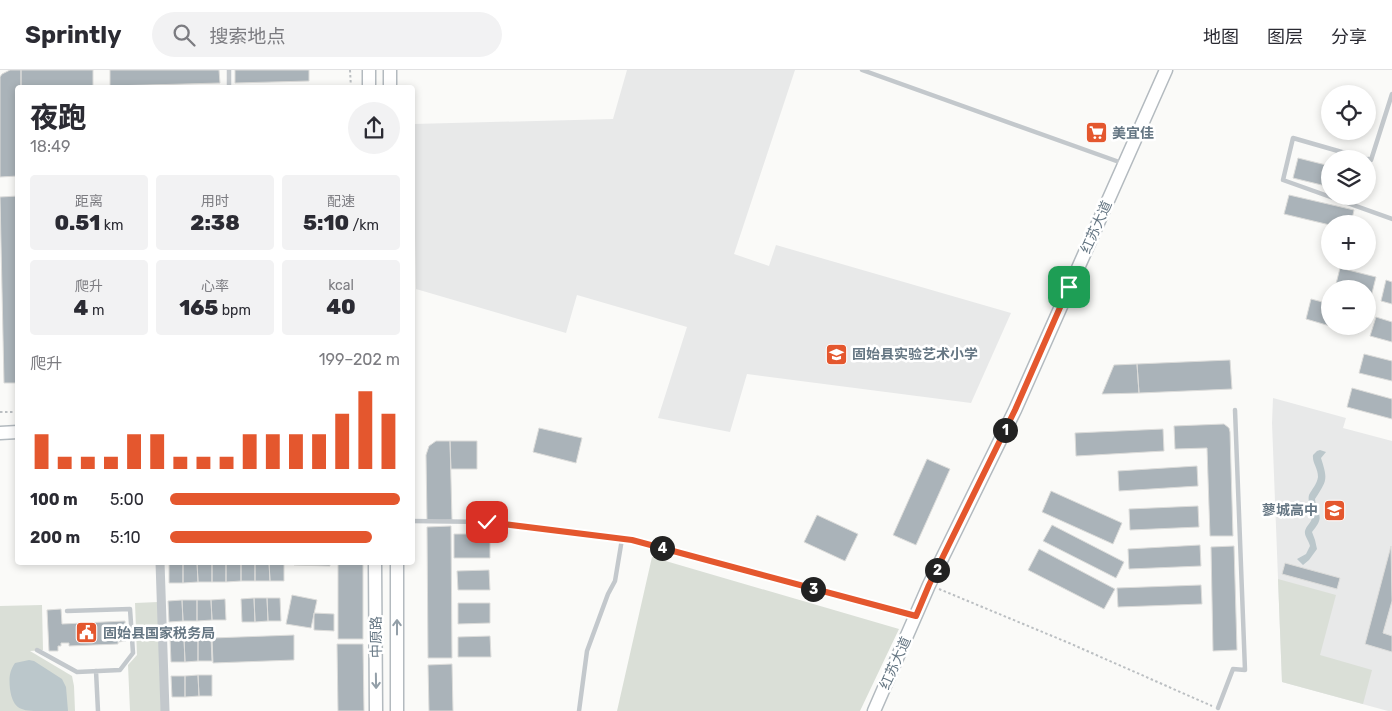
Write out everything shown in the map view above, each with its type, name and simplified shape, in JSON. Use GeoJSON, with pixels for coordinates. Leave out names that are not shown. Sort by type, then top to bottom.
{"type":"FeatureCollection","features":[{"type":"Feature","properties":{"kind":"main road"},"geometry":{"type":"LineString","coordinates":[[369,70],[370,85]]}},
{"type":"Feature","properties":{"kind":"main road"},"geometry":{"type":"LineString","coordinates":[[390,70],[390,85]]}},
{"type":"Feature","properties":{"kind":"main road","name":"红苏大道"},"geometry":{"type":"LineString","coordinates":[[874,711],[929,585],[1015,410],[1166,70]]}},
{"type":"Feature","properties":{"kind":"main road"},"geometry":{"type":"LineString","coordinates":[[0,433],[15,432]]}},
{"type":"Feature","properties":{"kind":"main road","name":"中原路"},"geometry":{"type":"LineString","coordinates":[[375,565],[376,711]]}},
{"type":"Feature","properties":{"kind":"main road","name":"中原路"},"geometry":{"type":"LineString","coordinates":[[397,565],[397,711]]}},
{"type":"Feature","properties":{"kind":"street"},"geometry":{"type":"LineString","coordinates":[[160,565],[165,711]]}},
{"type":"Feature","properties":{"kind":"lane"},"geometry":{"type":"LineString","coordinates":[[228,70],[229,85]]}},
{"type":"Feature","properties":{"kind":"lane"},"geometry":{"type":"LineString","coordinates":[[862,70],[1124,164]]}},
{"type":"Feature","properties":{"kind":"lane"},"geometry":{"type":"LineString","coordinates":[[1374,150],[1392,94]]}},
{"type":"Feature","properties":{"kind":"lane"},"geometry":{"type":"LineString","coordinates":[[1321,194],[1283,180],[1293,138],[1335,150]]}},
{"type":"Feature","properties":{"kind":"lane"},"geometry":{"type":"LineString","coordinates":[[1353,205],[1392,219]]}},
{"type":"Feature","properties":{"kind":"lane"},"geometry":{"type":"LineString","coordinates":[[1218,708],[1233,669],[1245,670],[1234,410]]}},
{"type":"Feature","properties":{"kind":"lane"},"geometry":{"type":"LineString","coordinates":[[415,521],[487,522],[632,540],[916,616]]}},
{"type":"Feature","properties":{"kind":"lane"},"geometry":{"type":"LineString","coordinates":[[579,711],[587,651],[614,581],[622,539]]}},
{"type":"Feature","properties":{"kind":"lane"},"geometry":{"type":"LineString","coordinates":[[37,650],[77,672],[120,670],[133,653],[130,609],[67,611]]}},
{"type":"Feature","properties":{"kind":"lane"},"geometry":{"type":"LineString","coordinates":[[96,671],[98,711]]}},
{"type":"Feature","properties":{"kind":"path"},"geometry":{"type":"LineString","coordinates":[[350,70],[351,85]]}},
{"type":"Feature","properties":{"kind":"path"},"geometry":{"type":"LineString","coordinates":[[0,412],[15,412]]}},
{"type":"Feature","properties":{"kind":"path"},"geometry":{"type":"LineString","coordinates":[[929,585],[1218,708]]}},
{"type":"Feature","properties":{"kind":"shaded area"},"geometry":{"type":"Polygon","coordinates":[[[627,70],[795,70],[734,254],[769,266],[776,245],[1011,313],[971,403],[747,374],[730,432],[658,418],[687,327],[577,295],[566,333],[416,289],[415,124],[613,119],[627,70]]]}},
{"type":"Feature","properties":{"kind":"shaded area","name":"蓼城高中"},"geometry":{"type":"Polygon","coordinates":[[[1273,398],[1346,418],[1343,428],[1392,441],[1392,711],[1282,682],[1272,423],[1273,398]]]}},
{"type":"Feature","properties":{"kind":"shaded area"},"geometry":{"type":"Polygon","coordinates":[[[1320,450],[1326,452],[1321,458],[1325,471],[1325,480],[1315,499],[1320,519],[1312,532],[1317,549],[1303,565],[1297,559],[1306,554],[1310,546],[1305,531],[1312,518],[1309,495],[1318,477],[1313,455],[1320,450]]]}},
{"type":"Feature","properties":{"kind":"shaded area"},"geometry":{"type":"Polygon","coordinates":[[[652,557],[899,629],[860,711],[617,711],[652,557]]]}},
{"type":"Feature","properties":{"kind":"shaded area"},"geometry":{"type":"Polygon","coordinates":[[[1278,579],[1336,595],[1320,655],[1372,670],[1363,704],[1282,682],[1278,579]]]}},
{"type":"Feature","properties":{"kind":"shaded area"},"geometry":{"type":"Polygon","coordinates":[[[158,602],[161,711],[130,711],[128,665],[137,655],[135,603],[158,602]]]}},
{"type":"Feature","properties":{"kind":"shaded area"},"geometry":{"type":"Polygon","coordinates":[[[42,605],[43,650],[30,651],[72,676],[75,711],[0,711],[0,606],[42,605]]]}},
{"type":"Feature","properties":{"kind":"shaded area"},"geometry":{"type":"Polygon","coordinates":[[[29,660],[34,661],[62,679],[66,687],[68,711],[28,711],[16,705],[11,696],[11,672],[15,663],[29,660]]]}},
{"type":"Feature","properties":{"kind":"building"},"geometry":{"type":"Polygon","coordinates":[[[10,70],[21,70],[21,85],[15,85],[15,176],[0,177],[0,77],[10,70]]]}},
{"type":"Feature","properties":{"kind":"building"},"geometry":{"type":"Polygon","coordinates":[[[21,70],[93,70],[93,85],[21,85],[21,70]]]}},
{"type":"Feature","properties":{"kind":"building"},"geometry":{"type":"Polygon","coordinates":[[[110,70],[219,70],[220,83],[110,85],[110,70]]]}},
{"type":"Feature","properties":{"kind":"building"},"geometry":{"type":"Polygon","coordinates":[[[235,70],[309,70],[309,81],[235,83],[235,70]]]}},
{"type":"Feature","properties":{"kind":"building"},"geometry":{"type":"Polygon","coordinates":[[[1298,158],[1321,164],[1321,185],[1293,178],[1298,158]]]}},
{"type":"Feature","properties":{"kind":"building"},"geometry":{"type":"Polygon","coordinates":[[[1289,195],[1321,202],[1321,205],[1332,205],[1354,210],[1353,215],[1321,215],[1321,223],[1284,214],[1289,195]]]}},
{"type":"Feature","properties":{"kind":"building"},"geometry":{"type":"Polygon","coordinates":[[[15,196],[15,383],[4,383],[0,197],[15,196]]]}},
{"type":"Feature","properties":{"kind":"building"},"geometry":{"type":"Polygon","coordinates":[[[1340,270],[1348,270],[1376,277],[1375,280],[1337,280],[1340,270]]]}},
{"type":"Feature","properties":{"kind":"building"},"geometry":{"type":"Polygon","coordinates":[[[1386,280],[1392,282],[1392,304],[1381,301],[1386,280]]]}},
{"type":"Feature","properties":{"kind":"building"},"geometry":{"type":"Polygon","coordinates":[[[1311,299],[1321,302],[1321,323],[1306,319],[1311,299]]]}},
{"type":"Feature","properties":{"kind":"building"},"geometry":{"type":"Polygon","coordinates":[[[1376,317],[1392,322],[1392,342],[1370,336],[1376,335],[1376,317]]]}},
{"type":"Feature","properties":{"kind":"building"},"geometry":{"type":"Polygon","coordinates":[[[1364,354],[1392,361],[1392,381],[1359,373],[1364,354]]]}},
{"type":"Feature","properties":{"kind":"building"},"geometry":{"type":"Polygon","coordinates":[[[1230,360],[1232,389],[1139,393],[1137,364],[1230,360]]]}},
{"type":"Feature","properties":{"kind":"building"},"geometry":{"type":"Polygon","coordinates":[[[1137,364],[1139,393],[1102,394],[1114,365],[1137,364]]]}},
{"type":"Feature","properties":{"kind":"building"},"geometry":{"type":"Polygon","coordinates":[[[1352,388],[1392,399],[1392,419],[1347,407],[1352,388]]]}},
{"type":"Feature","properties":{"kind":"building"},"geometry":{"type":"Polygon","coordinates":[[[1224,424],[1229,428],[1230,432],[1233,536],[1210,536],[1207,448],[1175,449],[1174,426],[1224,424]]]}},
{"type":"Feature","properties":{"kind":"building"},"geometry":{"type":"Polygon","coordinates":[[[539,428],[582,438],[576,463],[533,452],[539,428]]]}},
{"type":"Feature","properties":{"kind":"building"},"geometry":{"type":"Polygon","coordinates":[[[1163,429],[1164,451],[1076,456],[1075,433],[1163,429]]]}},
{"type":"Feature","properties":{"kind":"building"},"geometry":{"type":"Polygon","coordinates":[[[436,441],[450,441],[452,520],[427,521],[426,455],[429,446],[436,441]]]}},
{"type":"Feature","properties":{"kind":"building"},"geometry":{"type":"Polygon","coordinates":[[[450,441],[477,441],[477,469],[451,469],[450,441]]]}},
{"type":"Feature","properties":{"kind":"building"},"geometry":{"type":"Polygon","coordinates":[[[927,459],[950,469],[916,545],[893,535],[927,459]]]}},
{"type":"Feature","properties":{"kind":"building"},"geometry":{"type":"Polygon","coordinates":[[[1197,466],[1198,486],[1119,491],[1118,471],[1197,466]]]}},
{"type":"Feature","properties":{"kind":"building"},"geometry":{"type":"Polygon","coordinates":[[[1051,491],[1122,523],[1113,544],[1042,512],[1051,491]]]}},
{"type":"Feature","properties":{"kind":"building"},"geometry":{"type":"Polygon","coordinates":[[[1198,506],[1199,527],[1130,530],[1129,509],[1198,506]]]}},
{"type":"Feature","properties":{"kind":"building"},"geometry":{"type":"Polygon","coordinates":[[[817,515],[858,534],[845,561],[804,542],[817,515]]]}},
{"type":"Feature","properties":{"kind":"building"},"geometry":{"type":"Polygon","coordinates":[[[1052,525],[1124,562],[1116,578],[1043,541],[1052,525]]]}},
{"type":"Feature","properties":{"kind":"building"},"geometry":{"type":"Polygon","coordinates":[[[451,526],[452,658],[428,658],[427,527],[451,526]]]}},
{"type":"Feature","properties":{"kind":"building"},"geometry":{"type":"Polygon","coordinates":[[[454,534],[490,534],[490,558],[454,558],[454,534]]]}},
{"type":"Feature","properties":{"kind":"building"},"geometry":{"type":"Polygon","coordinates":[[[1200,545],[1201,566],[1129,569],[1128,549],[1200,545]]]}},
{"type":"Feature","properties":{"kind":"building"},"geometry":{"type":"Polygon","coordinates":[[[1234,546],[1237,650],[1213,651],[1211,547],[1234,546]]]}},
{"type":"Feature","properties":{"kind":"building"},"geometry":{"type":"Polygon","coordinates":[[[1391,546],[1392,601],[1383,633],[1392,636],[1392,652],[1365,644],[1391,546]]]}},
{"type":"Feature","properties":{"kind":"building"},"geometry":{"type":"Polygon","coordinates":[[[1039,549],[1115,589],[1104,609],[1028,570],[1039,549]]]}},
{"type":"Feature","properties":{"kind":"building"},"geometry":{"type":"Polygon","coordinates":[[[1285,563],[1340,578],[1337,589],[1282,574],[1285,563]]]}},
{"type":"Feature","properties":{"kind":"building"},"geometry":{"type":"Polygon","coordinates":[[[169,565],[183,565],[183,583],[169,583],[169,565]]]}},
{"type":"Feature","properties":{"kind":"building"},"geometry":{"type":"Polygon","coordinates":[[[183,565],[197,565],[198,582],[183,583],[183,565]]]}},
{"type":"Feature","properties":{"kind":"building"},"geometry":{"type":"Polygon","coordinates":[[[197,565],[212,565],[212,582],[198,582],[197,565]]]}},
{"type":"Feature","properties":{"kind":"building"},"geometry":{"type":"Polygon","coordinates":[[[212,565],[226,565],[226,582],[212,582],[212,565]]]}},
{"type":"Feature","properties":{"kind":"building"},"geometry":{"type":"Polygon","coordinates":[[[226,565],[241,565],[241,581],[226,582],[226,565]]]}},
{"type":"Feature","properties":{"kind":"building"},"geometry":{"type":"Polygon","coordinates":[[[241,565],[255,565],[255,581],[241,581],[241,565]]]}},
{"type":"Feature","properties":{"kind":"building"},"geometry":{"type":"Polygon","coordinates":[[[255,565],[269,565],[270,581],[255,581],[255,565]]]}},
{"type":"Feature","properties":{"kind":"building"},"geometry":{"type":"Polygon","coordinates":[[[269,565],[284,565],[284,581],[270,581],[269,565]]]}},
{"type":"Feature","properties":{"kind":"building"},"geometry":{"type":"Polygon","coordinates":[[[294,565],[330,565],[330,566],[294,565]]]}},
{"type":"Feature","properties":{"kind":"building"},"geometry":{"type":"Polygon","coordinates":[[[338,565],[363,565],[363,639],[338,639],[338,565]]]}},
{"type":"Feature","properties":{"kind":"building"},"geometry":{"type":"Polygon","coordinates":[[[489,570],[490,590],[458,590],[457,571],[489,570]]]}},
{"type":"Feature","properties":{"kind":"building"},"geometry":{"type":"Polygon","coordinates":[[[1201,585],[1202,604],[1118,607],[1117,588],[1201,585]]]}},
{"type":"Feature","properties":{"kind":"building"},"geometry":{"type":"Polygon","coordinates":[[[292,595],[317,600],[311,628],[286,624],[292,595]]]}},
{"type":"Feature","properties":{"kind":"building"},"geometry":{"type":"Polygon","coordinates":[[[254,598],[267,598],[268,621],[255,622],[254,598]]]}},
{"type":"Feature","properties":{"kind":"building"},"geometry":{"type":"Polygon","coordinates":[[[254,598],[255,622],[242,622],[241,599],[254,598]]]}},
{"type":"Feature","properties":{"kind":"building"},"geometry":{"type":"Polygon","coordinates":[[[267,598],[280,598],[281,621],[268,621],[267,598]]]}},
{"type":"Feature","properties":{"kind":"building"},"geometry":{"type":"Polygon","coordinates":[[[225,599],[226,620],[212,620],[211,600],[225,599]]]}},
{"type":"Feature","properties":{"kind":"building"},"geometry":{"type":"Polygon","coordinates":[[[182,600],[183,621],[169,622],[168,601],[182,600]]]}},
{"type":"Feature","properties":{"kind":"building"},"geometry":{"type":"Polygon","coordinates":[[[182,600],[197,600],[197,621],[183,621],[182,600]]]}},
{"type":"Feature","properties":{"kind":"building"},"geometry":{"type":"Polygon","coordinates":[[[197,600],[211,600],[212,620],[197,621],[197,600]]]}},
{"type":"Feature","properties":{"kind":"building"},"geometry":{"type":"Polygon","coordinates":[[[458,603],[490,603],[490,623],[458,624],[458,603]]]}},
{"type":"Feature","properties":{"kind":"building","name":"固始县国家税务局"},"geometry":{"type":"Polygon","coordinates":[[[61,609],[62,624],[125,621],[126,641],[118,642],[118,644],[69,646],[69,643],[61,643],[61,646],[58,646],[58,651],[49,651],[47,610],[61,609]]]}},
{"type":"Feature","properties":{"kind":"building"},"geometry":{"type":"Polygon","coordinates":[[[314,613],[334,614],[334,631],[314,630],[314,613]]]}},
{"type":"Feature","properties":{"kind":"building"},"geometry":{"type":"Polygon","coordinates":[[[294,635],[294,660],[213,663],[212,638],[294,635]]]}},
{"type":"Feature","properties":{"kind":"building"},"geometry":{"type":"Polygon","coordinates":[[[490,636],[491,657],[458,657],[458,637],[490,636]]]}},
{"type":"Feature","properties":{"kind":"building"},"geometry":{"type":"Polygon","coordinates":[[[198,637],[198,661],[185,662],[184,638],[198,637]]]}},
{"type":"Feature","properties":{"kind":"building"},"geometry":{"type":"Polygon","coordinates":[[[198,637],[211,637],[212,661],[198,661],[198,637]]]}},
{"type":"Feature","properties":{"kind":"building"},"geometry":{"type":"Polygon","coordinates":[[[170,638],[184,638],[185,662],[171,662],[170,638]]]}},
{"type":"Feature","properties":{"kind":"building"},"geometry":{"type":"Polygon","coordinates":[[[337,644],[363,644],[364,711],[338,711],[337,644]]]}},
{"type":"Feature","properties":{"kind":"building"},"geometry":{"type":"Polygon","coordinates":[[[452,664],[453,711],[429,711],[428,665],[452,664]]]}},
{"type":"Feature","properties":{"kind":"building"},"geometry":{"type":"Polygon","coordinates":[[[198,675],[212,675],[212,696],[199,696],[198,675]]]}},
{"type":"Feature","properties":{"kind":"building"},"geometry":{"type":"Polygon","coordinates":[[[198,675],[199,696],[185,697],[185,676],[198,675]]]}},
{"type":"Feature","properties":{"kind":"building"},"geometry":{"type":"Polygon","coordinates":[[[171,676],[185,676],[185,697],[172,697],[171,676]]]}},
{"type":"Feature","properties":{"kind":"place","name":"美宜佳"},"geometry":{"type":"Point","coordinates":[1096,133]}},
{"type":"Feature","properties":{"kind":"place","name":"固始县实验艺术小学"},"geometry":{"type":"Point","coordinates":[836,354]}},
{"type":"Feature","properties":{"kind":"place","name":"蓼城高中"},"geometry":{"type":"Point","coordinates":[1334,510]}},
{"type":"Feature","properties":{"kind":"place","name":"固始县国家税务局"},"geometry":{"type":"Point","coordinates":[87,633]}},
{"type":"Feature","properties":{"kind":"route"},"geometry":{"type":"LineString","coordinates":[[487,522],[632,540],[916,616],[929,585],[1015,410],[1069,287]]}}]}
